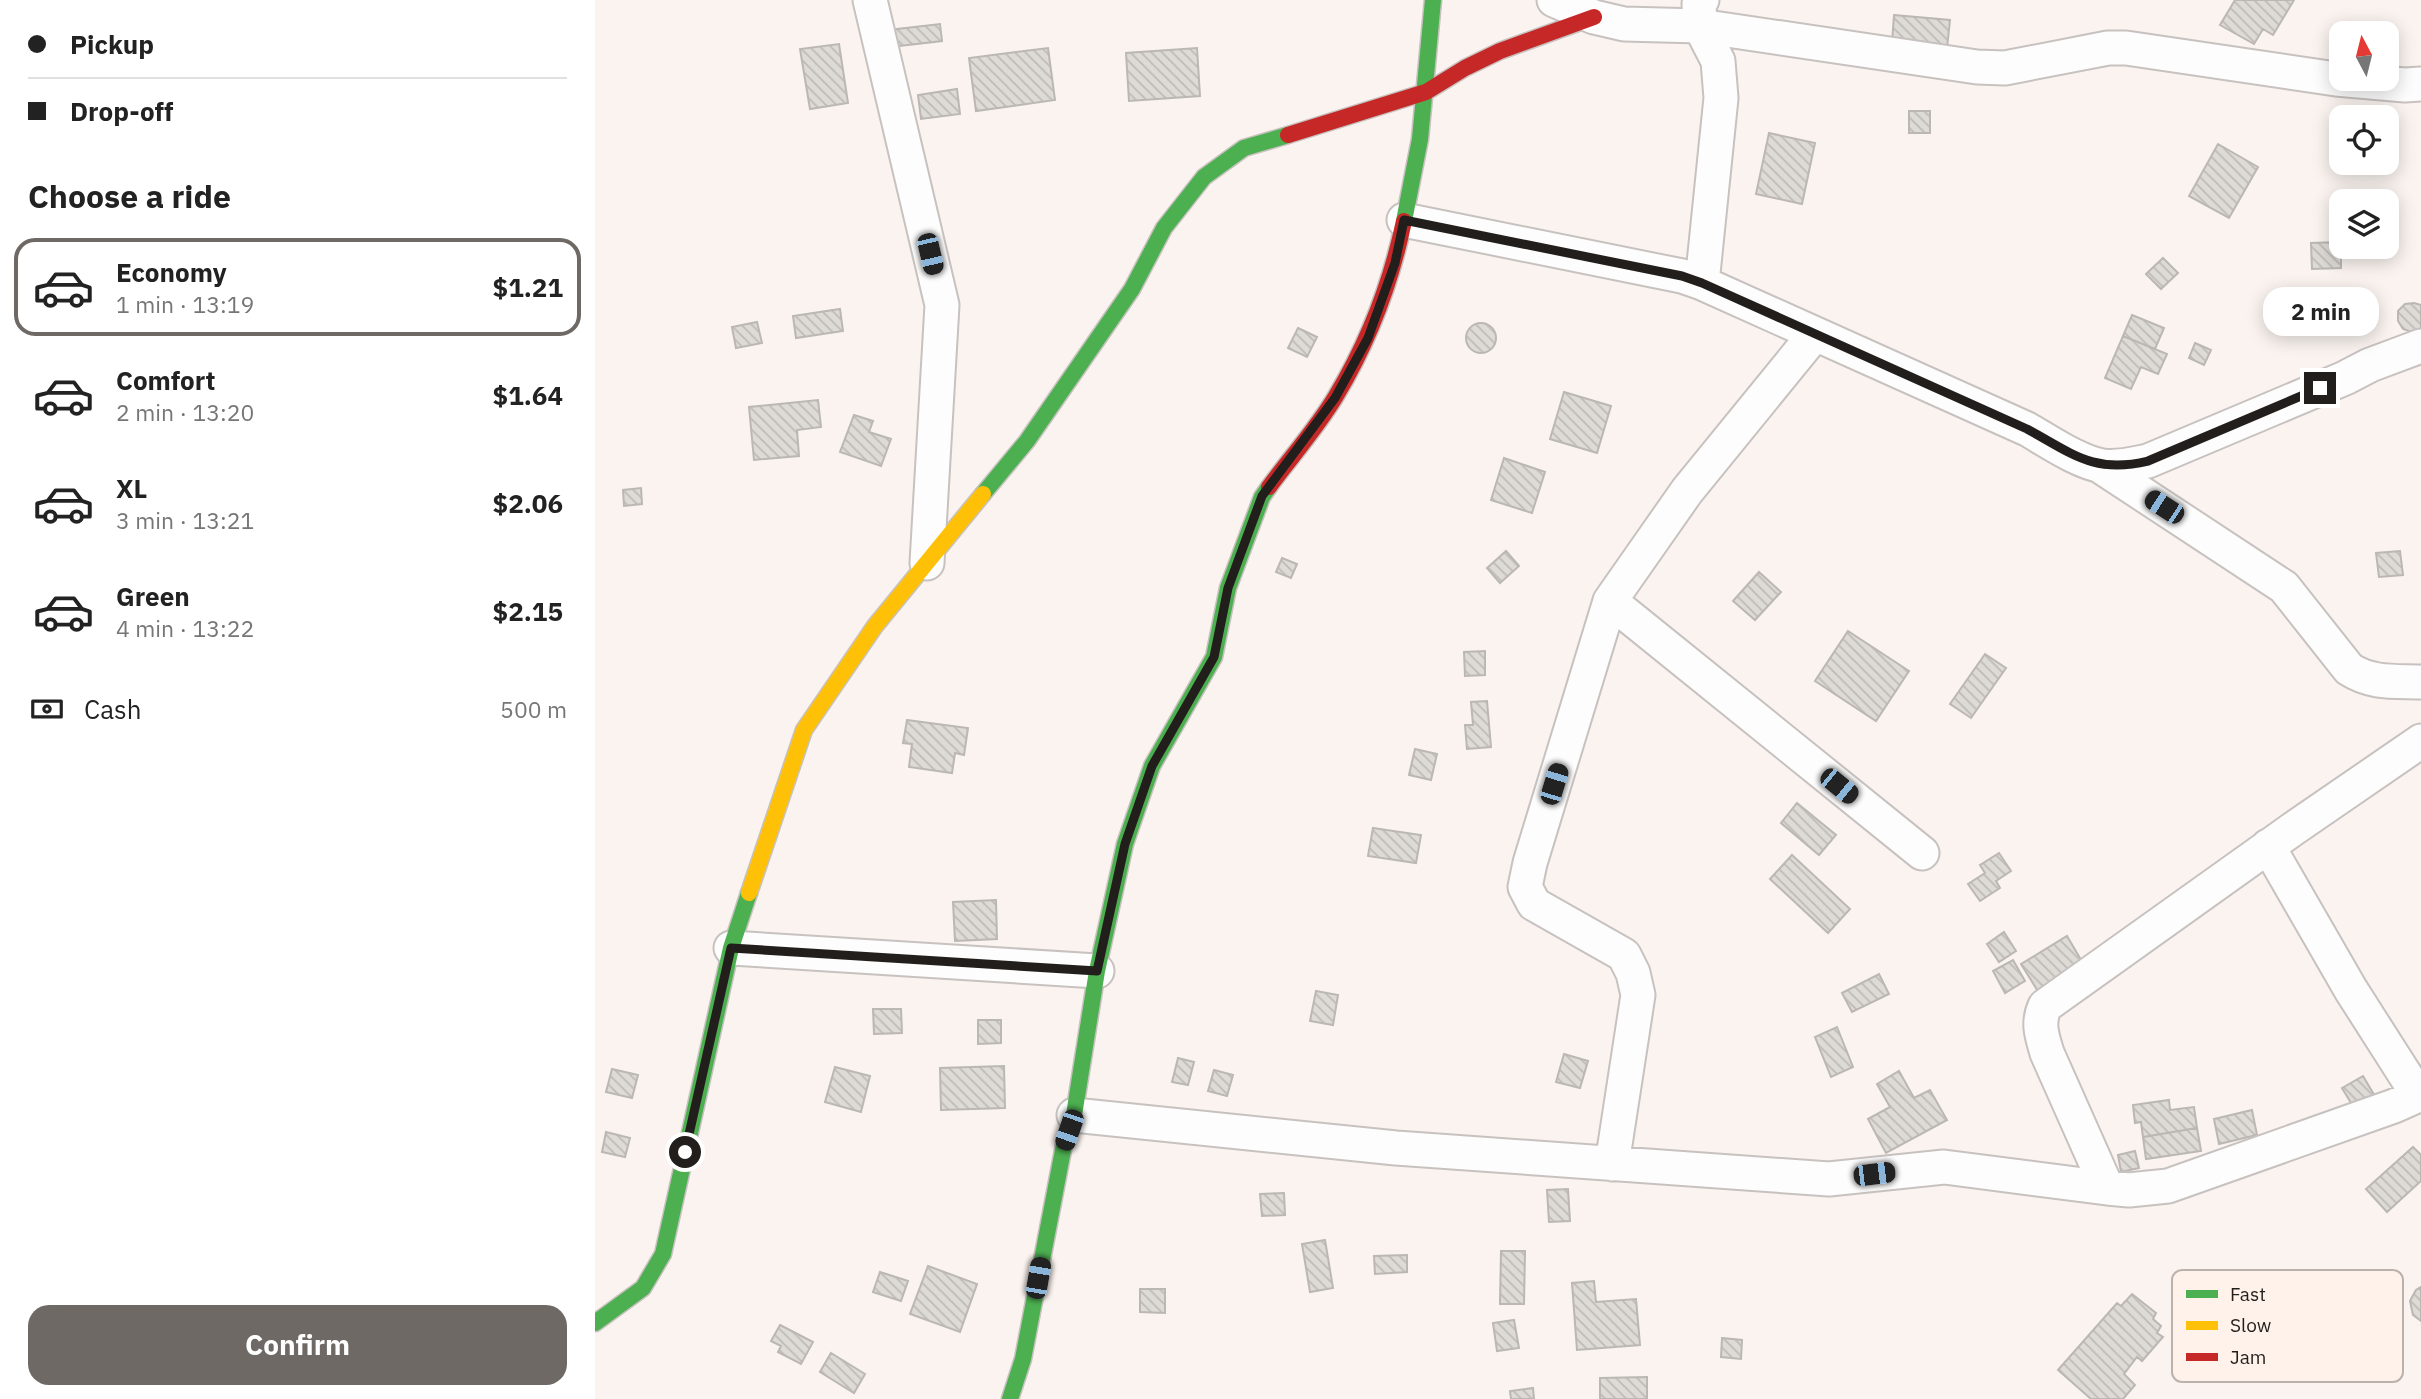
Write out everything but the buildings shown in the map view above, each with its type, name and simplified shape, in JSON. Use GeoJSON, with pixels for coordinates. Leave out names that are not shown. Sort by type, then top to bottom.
{"type":"FeatureCollection","features":[{"type":"Feature","properties":{"kind":"street"},"geometry":{"type":"LineString","coordinates":[[870,0],[942,305],[927,563]]}},
{"type":"Feature","properties":{"kind":"street"},"geometry":{"type":"LineString","coordinates":[[1010,1399],[1023,1359],[1064,1145],[1074,1115],[1097,971],[1125,844],[1152,766],[1214,657],[1228,588],[1262,496],[1335,398],[1368,338],[1395,263],[1404,220],[1426,92],[1433,0]]}},
{"type":"Feature","properties":{"kind":"street"},"geometry":{"type":"LineString","coordinates":[[1555,0],[1594,17],[1624,24],[1701,13],[1977,67],[2005,68],[2108,48],[2126,48],[2336,79],[2421,84]]}},
{"type":"Feature","properties":{"kind":"street"},"geometry":{"type":"LineString","coordinates":[[1701,13],[1718,61],[1721,98],[1702,283]]}},
{"type":"Feature","properties":{"kind":"street"},"geometry":{"type":"LineString","coordinates":[[596,1320],[643,1288],[663,1254],[731,948],[804,730],[874,626],[1027,441],[1132,289],[1164,228],[1203,177],[1244,148],[1426,92],[1500,51],[1594,17]]}},
{"type":"Feature","properties":{"kind":"street"},"geometry":{"type":"LineString","coordinates":[[1404,220],[1682,276],[2027,429],[2101,466],[2284,587],[2349,669],[2373,681],[2421,682]]}},
{"type":"Feature","properties":{"kind":"street"},"geometry":{"type":"LineString","coordinates":[[1612,1164],[1638,995],[1633,973],[1624,955],[1534,904],[1525,887],[1530,863],[1610,601],[1687,491],[1814,335]]}},
{"type":"Feature","properties":{"kind":"street"},"geometry":{"type":"LineString","coordinates":[[2101,466],[2124,467],[2148,461],[2345,378],[2369,365],[2421,346]]}},
{"type":"Feature","properties":{"kind":"street"},"geometry":{"type":"LineString","coordinates":[[1610,601],[1922,853]]}},
{"type":"Feature","properties":{"kind":"street"},"geometry":{"type":"LineString","coordinates":[[2107,1188],[2047,1053],[2041,1034],[2040,1017],[2045,1006],[2268,846],[2421,741]]}},
{"type":"Feature","properties":{"kind":"street"},"geometry":{"type":"LineString","coordinates":[[1074,1115],[1396,1148],[1829,1179],[1944,1167],[2129,1190],[2168,1186],[2394,1106],[2419,1094],[2351,990],[2268,846]]}},
{"type":"Feature","properties":{"kind":"street"},"geometry":{"type":"LineString","coordinates":[[731,948],[1097,971]]}},
{"type":"Feature","properties":{"kind":"traffic: fast"},"geometry":{"type":"LineString","coordinates":[[1404,221],[1420,139],[1433,0]]}},
{"type":"Feature","properties":{"kind":"traffic: fast"},"geometry":{"type":"LineString","coordinates":[[983,494],[1027,441],[1132,289],[1164,228],[1204,177],[1244,148],[1288,135]]}},
{"type":"Feature","properties":{"kind":"traffic: fast"},"geometry":{"type":"LineString","coordinates":[[1010,1399],[1023,1359],[1064,1145],[1074,1115],[1097,971],[1125,844],[1152,766],[1214,657],[1228,588],[1262,497],[1269,487]]}},
{"type":"Feature","properties":{"kind":"traffic: fast"},"geometry":{"type":"LineString","coordinates":[[595,1323],[643,1288],[663,1254],[731,948],[749,893]]}},
{"type":"Feature","properties":{"kind":"traffic: slow"},"geometry":{"type":"LineString","coordinates":[[749,893],[804,730],[875,626],[983,494]]}},
{"type":"Feature","properties":{"kind":"traffic: jam"},"geometry":{"type":"LineString","coordinates":[[1288,135],[1426,92],[1500,51],[1594,17]]}},
{"type":"Feature","properties":{"kind":"traffic: jam"},"geometry":{"type":"LineString","coordinates":[[1269,487],[1329,408],[1359,354],[1393,267],[1404,221]]}},
{"type":"Feature","properties":{"kind":"route"},"geometry":{"type":"LineString","coordinates":[[685,1152],[731,948],[1097,971],[1125,844],[1152,766],[1214,657],[1228,588],[1262,496],[1335,398],[1368,338],[1395,263],[1404,220],[1682,276],[1702,283],[2027,429],[2101,466],[2124,467],[2148,461],[2320,388]]}}]}
